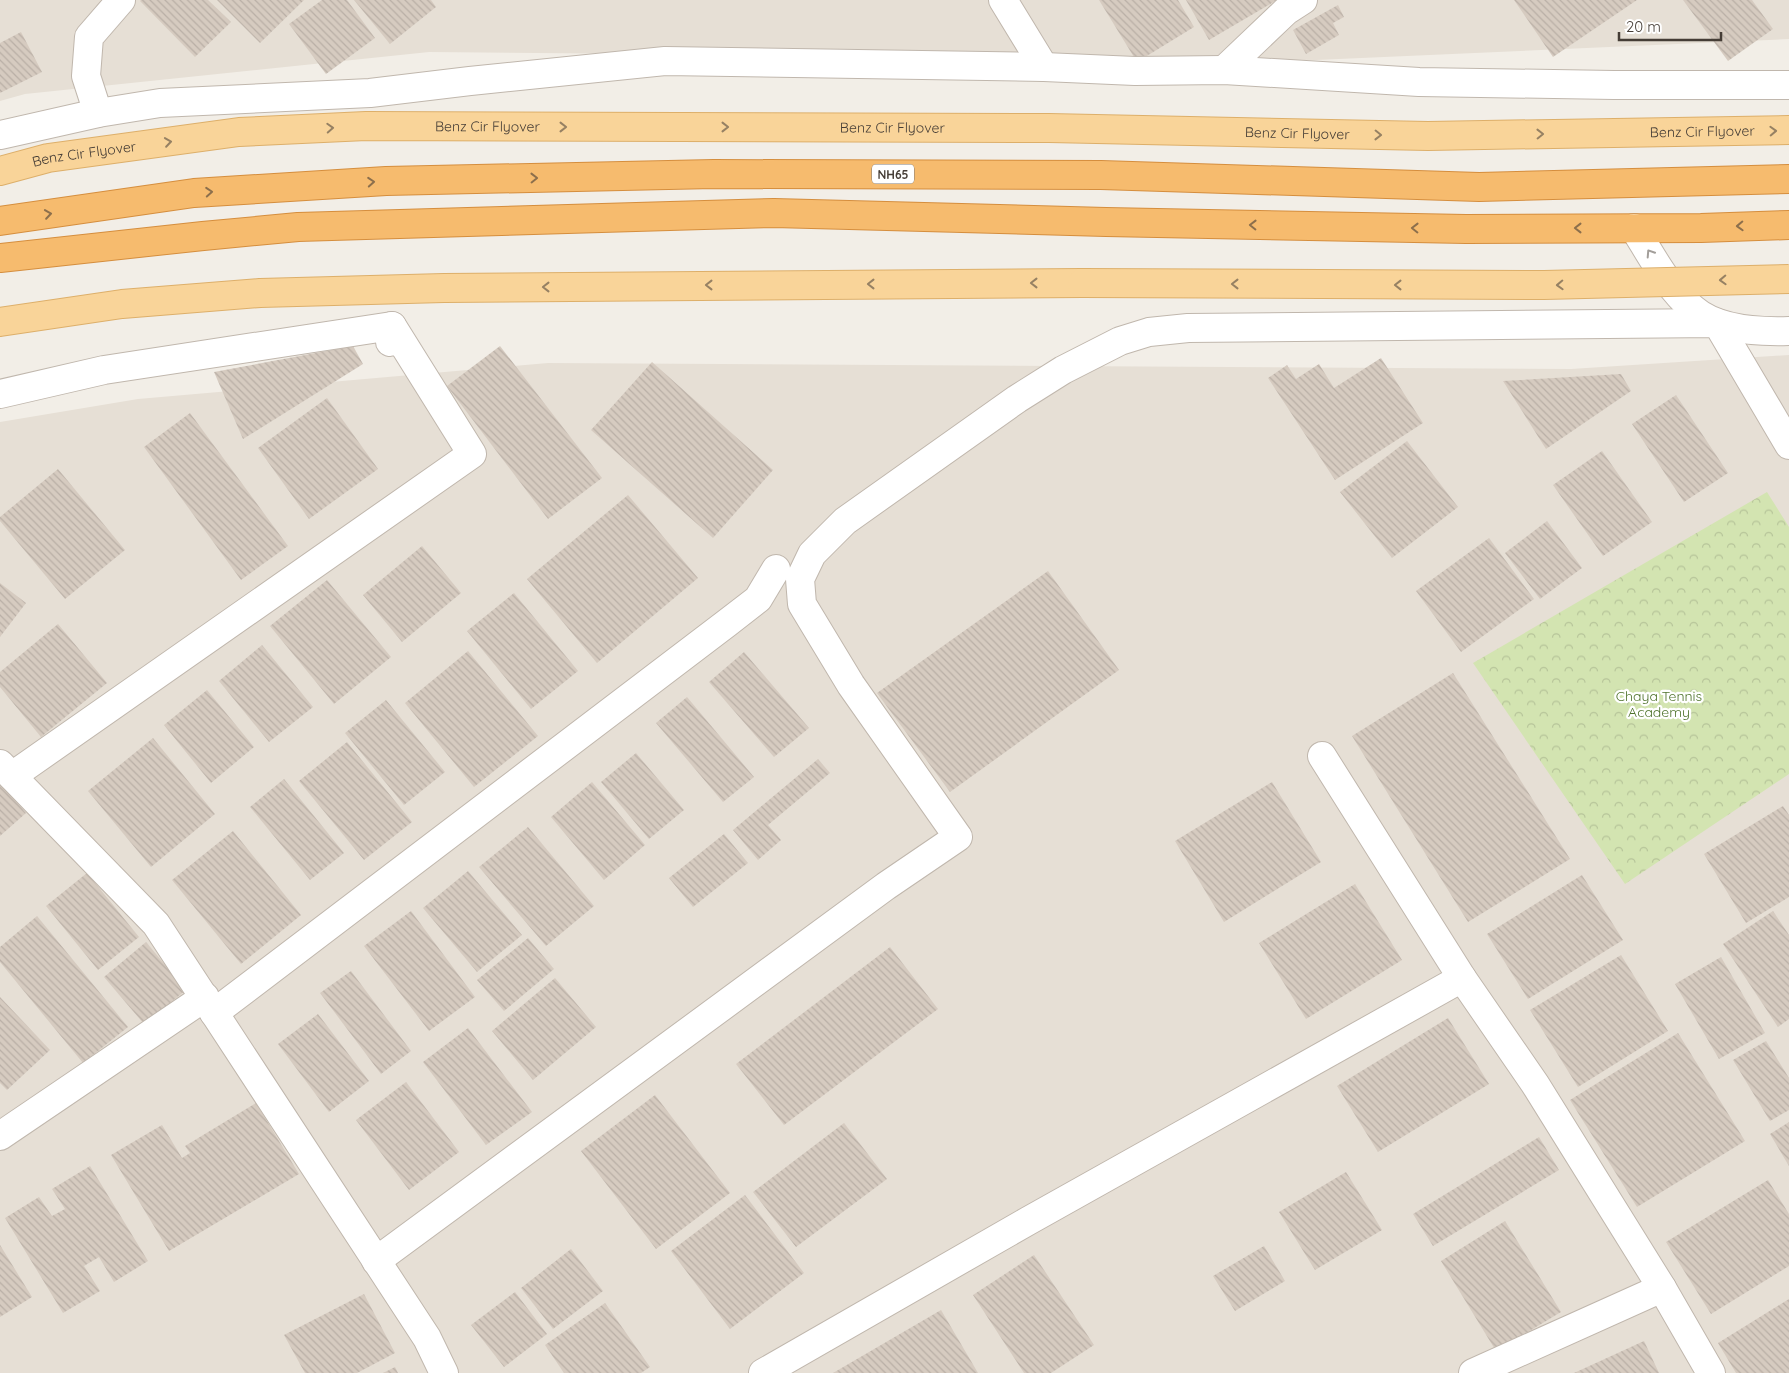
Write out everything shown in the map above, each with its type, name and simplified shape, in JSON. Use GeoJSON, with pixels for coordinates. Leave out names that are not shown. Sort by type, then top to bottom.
{"type":"FeatureCollection","features":[{"type":"Feature","properties":{"kind":"highway","name":"NH65"},"geometry":{"type":"LineString","coordinates":[[0,221],[194,193],[396,181],[714,174],[1091,175],[1479,187],[1789,179]]}},
{"type":"Feature","properties":{"kind":"highway"},"geometry":{"type":"LineString","coordinates":[[0,258],[298,227],[774,213],[1466,229],[1701,228],[1789,225]]}},
{"type":"Feature","properties":{"kind":"main road","name":"Benz Cir Flyover"},"geometry":{"type":"LineString","coordinates":[[0,171],[48,158],[238,132],[366,126],[1049,128],[1428,136],[1789,130]]}},
{"type":"Feature","properties":{"kind":"main road"},"geometry":{"type":"LineString","coordinates":[[0,322],[122,304],[260,293],[454,288],[1082,283],[1544,285],[1789,278]]}},
{"type":"Feature","properties":{"kind":"street"},"geometry":{"type":"LineString","coordinates":[[98,113],[86,76],[88,37],[121,0]]}},
{"type":"Feature","properties":{"kind":"street"},"geometry":{"type":"LineString","coordinates":[[1003,0],[1044,67]]}},
{"type":"Feature","properties":{"kind":"street"},"geometry":{"type":"LineString","coordinates":[[1224,70],[1286,11],[1303,0]]}},
{"type":"Feature","properties":{"kind":"street"},"geometry":{"type":"LineString","coordinates":[[0,135],[98,113],[160,103],[370,94],[470,81],[665,61],[1044,67],[1135,71],[1224,70],[1419,82],[1789,85]]}},
{"type":"Feature","properties":{"kind":"street"},"geometry":{"type":"LineString","coordinates":[[1634,228],[1677,294],[1694,310],[1717,323],[1789,445]]}},
{"type":"Feature","properties":{"kind":"street"},"geometry":{"type":"LineString","coordinates":[[376,1261],[886,886],[958,837],[851,685],[802,604],[800,579],[812,554],[845,521],[1017,399],[1062,370],[1112,345],[1149,332],[1188,328],[1717,323],[1750,329],[1789,331]]}},
{"type":"Feature","properties":{"kind":"street"},"geometry":{"type":"LineString","coordinates":[[0,394],[104,370],[391,334],[472,454],[6,770],[156,924],[426,1338],[444,1373]]}},
{"type":"Feature","properties":{"kind":"street"},"geometry":{"type":"LineString","coordinates":[[0,1136],[209,1005],[758,599],[776,569]]}},
{"type":"Feature","properties":{"kind":"street"},"geometry":{"type":"LineString","coordinates":[[1322,756],[1462,978],[1534,1084],[1662,1288],[1711,1373]]}},
{"type":"Feature","properties":{"kind":"street"},"geometry":{"type":"LineString","coordinates":[[763,1373],[1462,978]]}},
{"type":"Feature","properties":{"kind":"street"},"geometry":{"type":"LineString","coordinates":[[1483,1371],[1662,1288]]}},
{"type":"Feature","properties":{"kind":"shaded area"},"geometry":{"type":"Polygon","coordinates":[[[0,0],[1789,0],[1789,39],[1316,60],[429,52],[25,94],[0,101],[0,0]]]}},
{"type":"Feature","properties":{"kind":"shaded area"},"geometry":{"type":"Polygon","coordinates":[[[1789,355],[1789,1373],[0,1373],[0,422],[138,399],[548,363],[1571,369],[1789,355]]]}},
{"type":"Feature","properties":{"kind":"green space","name":"Chaya Tennis Academy"},"geometry":{"type":"Polygon","coordinates":[[[1767,492],[1789,527],[1789,774],[1625,884],[1473,663],[1767,492]]]}},
{"type":"Feature","properties":{"kind":"building"},"geometry":{"type":"Polygon","coordinates":[[[141,0],[208,0],[231,22],[195,57],[141,0]]]}},
{"type":"Feature","properties":{"kind":"building"},"geometry":{"type":"Polygon","coordinates":[[[217,0],[304,0],[260,43],[217,0]]]}},
{"type":"Feature","properties":{"kind":"building"},"geometry":{"type":"Polygon","coordinates":[[[322,0],[347,0],[375,38],[326,74],[289,24],[322,0]]]}},
{"type":"Feature","properties":{"kind":"building"},"geometry":{"type":"Polygon","coordinates":[[[354,0],[431,0],[436,7],[390,44],[354,0]]]}},
{"type":"Feature","properties":{"kind":"building"},"geometry":{"type":"Polygon","coordinates":[[[1099,0],[1178,0],[1194,27],[1137,62],[1099,0]]]}},
{"type":"Feature","properties":{"kind":"building"},"geometry":{"type":"Polygon","coordinates":[[[1186,0],[1277,0],[1209,40],[1186,0]]]}},
{"type":"Feature","properties":{"kind":"building"},"geometry":{"type":"Polygon","coordinates":[[[1514,0],[1637,0],[1553,57],[1514,0]]]}},
{"type":"Feature","properties":{"kind":"building"},"geometry":{"type":"Polygon","coordinates":[[[1683,0],[1752,0],[1773,29],[1728,61],[1683,0]]]}},
{"type":"Feature","properties":{"kind":"building"},"geometry":{"type":"Polygon","coordinates":[[[1338,5],[1344,17],[1333,23],[1339,35],[1306,54],[1293,30],[1338,5]]]}},
{"type":"Feature","properties":{"kind":"building"},"geometry":{"type":"Polygon","coordinates":[[[21,32],[42,72],[0,93],[0,43],[21,32]]]}},
{"type":"Feature","properties":{"kind":"building"},"geometry":{"type":"Polygon","coordinates":[[[353,346],[363,364],[243,439],[214,372],[353,346]]]}},
{"type":"Feature","properties":{"kind":"building"},"geometry":{"type":"Polygon","coordinates":[[[500,346],[602,478],[548,519],[447,386],[500,346]]]}},
{"type":"Feature","properties":{"kind":"building"},"geometry":{"type":"Polygon","coordinates":[[[1381,358],[1423,423],[1335,480],[1268,378],[1287,365],[1296,379],[1319,364],[1334,388],[1381,358]]]}},
{"type":"Feature","properties":{"kind":"building"},"geometry":{"type":"Polygon","coordinates":[[[652,362],[773,470],[713,538],[591,430],[652,362]]]}},
{"type":"Feature","properties":{"kind":"building"},"geometry":{"type":"Polygon","coordinates":[[[1621,374],[1631,391],[1546,449],[1503,381],[1621,374]]]}},
{"type":"Feature","properties":{"kind":"building"},"geometry":{"type":"Polygon","coordinates":[[[1676,395],[1728,473],[1684,502],[1632,424],[1676,395]]]}},
{"type":"Feature","properties":{"kind":"building"},"geometry":{"type":"Polygon","coordinates":[[[327,398],[378,469],[309,519],[258,448],[327,398]]]}},
{"type":"Feature","properties":{"kind":"building"},"geometry":{"type":"Polygon","coordinates":[[[190,413],[288,546],[241,580],[144,447],[190,413]]]}},
{"type":"Feature","properties":{"kind":"building"},"geometry":{"type":"Polygon","coordinates":[[[1407,441],[1458,507],[1392,558],[1340,492],[1407,441]]]}},
{"type":"Feature","properties":{"kind":"building"},"geometry":{"type":"Polygon","coordinates":[[[1602,451],[1652,522],[1603,556],[1553,485],[1602,451]]]}},
{"type":"Feature","properties":{"kind":"building"},"geometry":{"type":"Polygon","coordinates":[[[58,469],[125,550],[65,599],[0,521],[0,517],[58,469]]]}},
{"type":"Feature","properties":{"kind":"building"},"geometry":{"type":"Polygon","coordinates":[[[628,495],[698,578],[597,663],[527,579],[628,495]]]}},
{"type":"Feature","properties":{"kind":"building"},"geometry":{"type":"Polygon","coordinates":[[[1547,521],[1582,568],[1540,599],[1505,553],[1547,521]]]}},
{"type":"Feature","properties":{"kind":"building"},"geometry":{"type":"Polygon","coordinates":[[[1489,538],[1534,599],[1461,652],[1416,591],[1489,538]]]}},
{"type":"Feature","properties":{"kind":"building"},"geometry":{"type":"Polygon","coordinates":[[[422,546],[461,593],[402,642],[363,595],[422,546]]]}},
{"type":"Feature","properties":{"kind":"building"},"geometry":{"type":"Polygon","coordinates":[[[1048,571],[1119,670],[950,792],[877,693],[1048,571]]]}},
{"type":"Feature","properties":{"kind":"building"},"geometry":{"type":"Polygon","coordinates":[[[327,580],[391,657],[334,704],[270,626],[327,580]]]}},
{"type":"Feature","properties":{"kind":"building"},"geometry":{"type":"Polygon","coordinates":[[[0,583],[26,603],[0,637],[0,583]]]}},
{"type":"Feature","properties":{"kind":"building"},"geometry":{"type":"Polygon","coordinates":[[[514,593],[578,671],[531,709],[467,631],[514,593]]]}},
{"type":"Feature","properties":{"kind":"building"},"geometry":{"type":"Polygon","coordinates":[[[58,624],[107,683],[41,737],[0,687],[0,672],[58,624]]]}},
{"type":"Feature","properties":{"kind":"building"},"geometry":{"type":"Polygon","coordinates":[[[262,645],[313,707],[269,742],[219,681],[262,645]]]}},
{"type":"Feature","properties":{"kind":"building"},"geometry":{"type":"Polygon","coordinates":[[[468,651],[538,736],[474,787],[405,703],[468,651]]]}},
{"type":"Feature","properties":{"kind":"building"},"geometry":{"type":"Polygon","coordinates":[[[744,652],[809,728],[774,757],[709,682],[744,652]]]}},
{"type":"Feature","properties":{"kind":"building"},"geometry":{"type":"Polygon","coordinates":[[[1453,673],[1570,859],[1468,922],[1352,736],[1453,673]]]}},
{"type":"Feature","properties":{"kind":"building"},"geometry":{"type":"Polygon","coordinates":[[[207,690],[254,747],[211,783],[164,725],[207,690]]]}},
{"type":"Feature","properties":{"kind":"building"},"geometry":{"type":"Polygon","coordinates":[[[687,697],[754,777],[723,802],[656,723],[687,697]]]}},
{"type":"Feature","properties":{"kind":"building"},"geometry":{"type":"Polygon","coordinates":[[[386,700],[445,772],[404,805],[345,733],[386,700]]]}},
{"type":"Feature","properties":{"kind":"building"},"geometry":{"type":"Polygon","coordinates":[[[153,738],[215,814],[151,867],[88,791],[153,738]]]}},
{"type":"Feature","properties":{"kind":"building"},"geometry":{"type":"Polygon","coordinates":[[[347,742],[412,822],[364,860],[299,781],[347,742]]]}},
{"type":"Feature","properties":{"kind":"building"},"geometry":{"type":"Polygon","coordinates":[[[636,753],[684,810],[649,839],[601,782],[636,753]]]}},
{"type":"Feature","properties":{"kind":"building"},"geometry":{"type":"Polygon","coordinates":[[[818,759],[830,773],[768,825],[781,840],[758,860],[733,830],[818,759]]]}},
{"type":"Feature","properties":{"kind":"building"},"geometry":{"type":"Polygon","coordinates":[[[284,779],[344,853],[310,880],[250,807],[284,779]]]}},
{"type":"Feature","properties":{"kind":"building"},"geometry":{"type":"Polygon","coordinates":[[[592,782],[645,845],[604,880],[551,817],[592,782]]]}},
{"type":"Feature","properties":{"kind":"building"},"geometry":{"type":"Polygon","coordinates":[[[1272,782],[1321,862],[1224,922],[1175,841],[1272,782]]]}},
{"type":"Feature","properties":{"kind":"building"},"geometry":{"type":"Polygon","coordinates":[[[0,783],[26,813],[0,836],[0,783]]]}},
{"type":"Feature","properties":{"kind":"building"},"geometry":{"type":"Polygon","coordinates":[[[1783,806],[1789,815],[1789,897],[1746,923],[1704,854],[1783,806]]]}},
{"type":"Feature","properties":{"kind":"building"},"geometry":{"type":"Polygon","coordinates":[[[528,827],[594,906],[546,946],[479,867],[528,827]]]}},
{"type":"Feature","properties":{"kind":"building"},"geometry":{"type":"Polygon","coordinates":[[[233,831],[301,915],[241,964],[172,880],[233,831]]]}},
{"type":"Feature","properties":{"kind":"building"},"geometry":{"type":"Polygon","coordinates":[[[724,834],[748,863],[693,907],[669,878],[724,834]]]}},
{"type":"Feature","properties":{"kind":"building"},"geometry":{"type":"Polygon","coordinates":[[[468,871],[522,935],[477,972],[423,908],[468,871]]]}},
{"type":"Feature","properties":{"kind":"building"},"geometry":{"type":"Polygon","coordinates":[[[87,873],[139,937],[98,970],[46,906],[87,873]]]}},
{"type":"Feature","properties":{"kind":"building"},"geometry":{"type":"Polygon","coordinates":[[[1582,875],[1623,940],[1528,999],[1487,934],[1582,875]]]}},
{"type":"Feature","properties":{"kind":"building"},"geometry":{"type":"Polygon","coordinates":[[[1355,884],[1402,960],[1306,1019],[1259,943],[1355,884]]]}},
{"type":"Feature","properties":{"kind":"building"},"geometry":{"type":"Polygon","coordinates":[[[411,911],[475,997],[429,1031],[364,946],[411,911]]]}},
{"type":"Feature","properties":{"kind":"building"},"geometry":{"type":"Polygon","coordinates":[[[1773,911],[1789,935],[1789,1019],[1778,1027],[1723,944],[1773,911]]]}},
{"type":"Feature","properties":{"kind":"building"},"geometry":{"type":"Polygon","coordinates":[[[37,916],[128,1027],[83,1063],[0,962],[0,947],[37,916]]]}},
{"type":"Feature","properties":{"kind":"building"},"geometry":{"type":"Polygon","coordinates":[[[528,938],[554,969],[504,1011],[477,980],[528,938]]]}},
{"type":"Feature","properties":{"kind":"building"},"geometry":{"type":"Polygon","coordinates":[[[146,942],[186,990],[144,1024],[104,977],[146,942]]]}},
{"type":"Feature","properties":{"kind":"building"},"geometry":{"type":"Polygon","coordinates":[[[890,947],[938,1009],[784,1125],[736,1064],[890,947]]]}},
{"type":"Feature","properties":{"kind":"building"},"geometry":{"type":"Polygon","coordinates":[[[1621,955],[1668,1031],[1578,1087],[1530,1010],[1621,955]]]}},
{"type":"Feature","properties":{"kind":"building"},"geometry":{"type":"Polygon","coordinates":[[[1721,957],[1765,1033],[1719,1059],[1675,984],[1721,957]]]}},
{"type":"Feature","properties":{"kind":"building"},"geometry":{"type":"Polygon","coordinates":[[[351,971],[411,1051],[381,1074],[320,993],[351,971]]]}},
{"type":"Feature","properties":{"kind":"building"},"geometry":{"type":"Polygon","coordinates":[[[555,978],[596,1027],[533,1080],[492,1031],[555,978]]]}},
{"type":"Feature","properties":{"kind":"building"},"geometry":{"type":"Polygon","coordinates":[[[0,997],[50,1050],[7,1090],[0,1083],[0,997]]]}},
{"type":"Feature","properties":{"kind":"building"},"geometry":{"type":"Polygon","coordinates":[[[318,1014],[369,1081],[329,1112],[278,1044],[318,1014]]]}},
{"type":"Feature","properties":{"kind":"building"},"geometry":{"type":"Polygon","coordinates":[[[1448,1018],[1489,1084],[1378,1152],[1337,1086],[1448,1018]]]}},
{"type":"Feature","properties":{"kind":"building"},"geometry":{"type":"Polygon","coordinates":[[[468,1028],[532,1112],[486,1145],[423,1062],[468,1028]]]}},
{"type":"Feature","properties":{"kind":"building"},"geometry":{"type":"Polygon","coordinates":[[[1678,1033],[1745,1141],[1637,1207],[1570,1100],[1678,1033]]]}},
{"type":"Feature","properties":{"kind":"building"},"geometry":{"type":"Polygon","coordinates":[[[1766,1041],[1789,1078],[1789,1110],[1770,1121],[1733,1060],[1766,1041]]]}},
{"type":"Feature","properties":{"kind":"building"},"geometry":{"type":"Polygon","coordinates":[[[406,1082],[459,1152],[409,1190],[356,1120],[406,1082]]]}},
{"type":"Feature","properties":{"kind":"building"},"geometry":{"type":"Polygon","coordinates":[[[655,1095],[730,1193],[656,1249],[581,1151],[655,1095]]]}},
{"type":"Feature","properties":{"kind":"building"},"geometry":{"type":"Polygon","coordinates":[[[256,1103],[299,1174],[169,1251],[111,1155],[162,1125],[182,1158],[190,1153],[185,1146],[256,1103]]]}},
{"type":"Feature","properties":{"kind":"building"},"geometry":{"type":"Polygon","coordinates":[[[1789,1122],[1789,1166],[1770,1134],[1789,1122]]]}},
{"type":"Feature","properties":{"kind":"building"},"geometry":{"type":"Polygon","coordinates":[[[844,1123],[887,1179],[796,1247],[753,1192],[844,1123]]]}},
{"type":"Feature","properties":{"kind":"building"},"geometry":{"type":"Polygon","coordinates":[[[1539,1137],[1559,1170],[1433,1246],[1413,1214],[1539,1137]]]}},
{"type":"Feature","properties":{"kind":"building"},"geometry":{"type":"Polygon","coordinates":[[[90,1166],[148,1261],[114,1282],[99,1257],[84,1266],[100,1291],[63,1313],[5,1218],[39,1197],[52,1216],[65,1209],[52,1189],[90,1166]]]}},
{"type":"Feature","properties":{"kind":"building"},"geometry":{"type":"Polygon","coordinates":[[[1346,1172],[1382,1230],[1315,1270],[1279,1212],[1346,1172]]]}},
{"type":"Feature","properties":{"kind":"building"},"geometry":{"type":"Polygon","coordinates":[[[1768,1180],[1789,1214],[1789,1266],[1711,1314],[1666,1242],[1768,1180]]]}},
{"type":"Feature","properties":{"kind":"building"},"geometry":{"type":"Polygon","coordinates":[[[745,1195],[804,1273],[730,1329],[671,1251],[745,1195]]]}},
{"type":"Feature","properties":{"kind":"building"},"geometry":{"type":"Polygon","coordinates":[[[1505,1221],[1561,1312],[1496,1351],[1441,1261],[1505,1221]]]}},
{"type":"Feature","properties":{"kind":"building"},"geometry":{"type":"Polygon","coordinates":[[[0,1245],[32,1297],[0,1317],[0,1245]]]}},
{"type":"Feature","properties":{"kind":"building"},"geometry":{"type":"Polygon","coordinates":[[[1264,1246],[1285,1281],[1235,1311],[1213,1276],[1264,1246]]]}},
{"type":"Feature","properties":{"kind":"building"},"geometry":{"type":"Polygon","coordinates":[[[571,1249],[603,1291],[553,1329],[521,1288],[571,1249]]]}},
{"type":"Feature","properties":{"kind":"building"},"geometry":{"type":"Polygon","coordinates":[[[1034,1255],[1094,1345],[1051,1373],[1024,1373],[973,1295],[1034,1255]]]}},
{"type":"Feature","properties":{"kind":"building"},"geometry":{"type":"Polygon","coordinates":[[[515,1292],[547,1334],[504,1367],[471,1325],[515,1292]]]}},
{"type":"Feature","properties":{"kind":"building"},"geometry":{"type":"Polygon","coordinates":[[[364,1294],[395,1353],[357,1373],[305,1373],[284,1335],[364,1294]]]}},
{"type":"Feature","properties":{"kind":"building"},"geometry":{"type":"Polygon","coordinates":[[[1789,1299],[1789,1373],[1736,1373],[1718,1343],[1789,1299]]]}},
{"type":"Feature","properties":{"kind":"building"},"geometry":{"type":"Polygon","coordinates":[[[605,1303],[650,1367],[641,1373],[564,1373],[545,1345],[605,1303]]]}},
{"type":"Feature","properties":{"kind":"building"},"geometry":{"type":"Polygon","coordinates":[[[941,1310],[978,1373],[833,1373],[941,1310]]]}},
{"type":"Feature","properties":{"kind":"building"},"geometry":{"type":"Polygon","coordinates":[[[1644,1341],[1659,1373],[1574,1373],[1644,1341]]]}},
{"type":"Feature","properties":{"kind":"building"},"geometry":{"type":"Polygon","coordinates":[[[395,1367],[398,1373],[383,1373],[395,1367]]]}}]}
